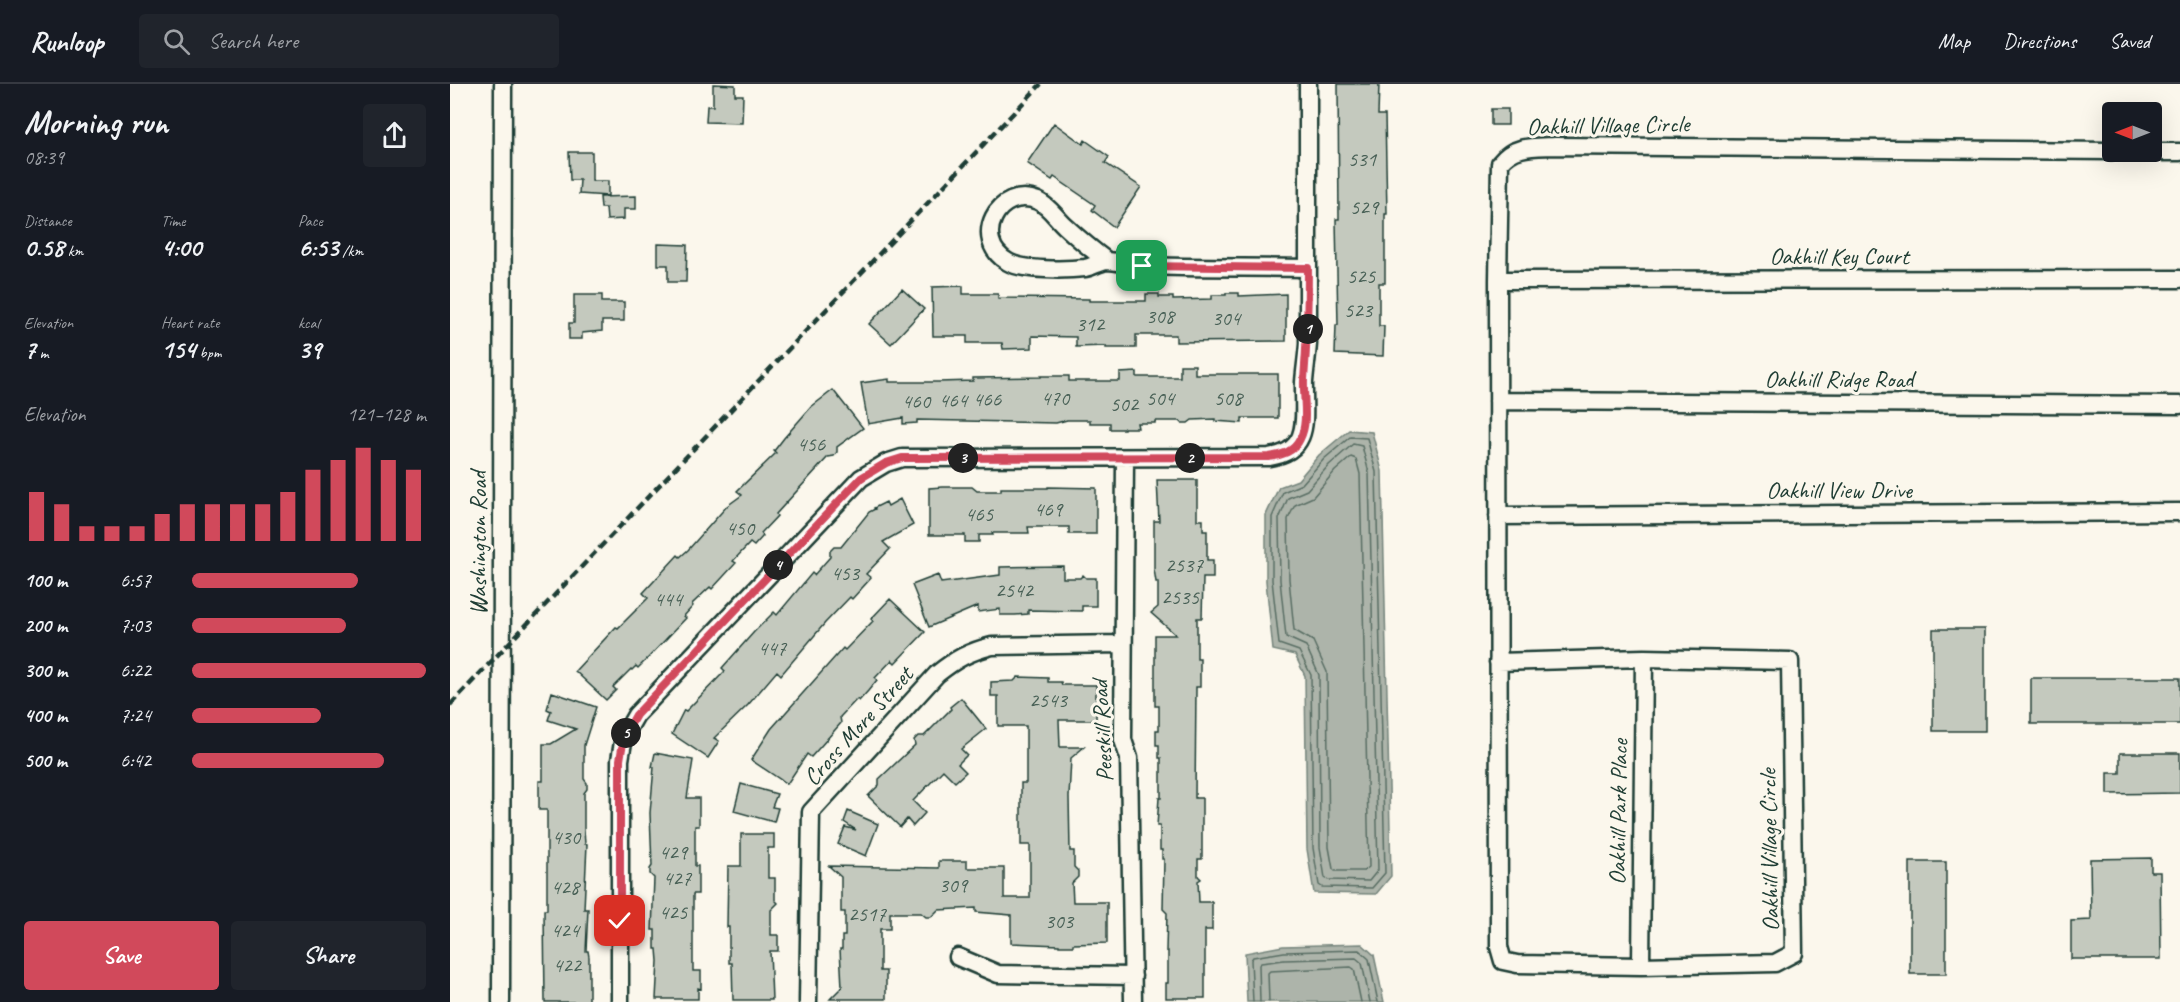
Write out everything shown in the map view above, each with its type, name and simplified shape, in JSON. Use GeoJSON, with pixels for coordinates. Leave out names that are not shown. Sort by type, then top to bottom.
{"type":"FeatureCollection","features":[{"type":"Feature","properties":{"kind":"street","name":"Washington Road"},"geometry":{"type":"LineString","coordinates":[[501,1002],[502,84]]}},
{"type":"Feature","properties":{"kind":"street"},"geometry":{"type":"LineString","coordinates":[[620,1002],[620,760],[624,736],[636,715],[852,487],[874,469],[902,458],[1269,457],[1291,451],[1299,442],[1304,428],[1304,380],[1308,344],[1308,84]]}},
{"type":"Feature","properties":{"kind":"street","name":"Oakhill Village Circle"},"geometry":{"type":"LineString","coordinates":[[1498,662],[1644,658],[1790,661],[1794,952],[1775,963],[1641,966],[1517,964],[1503,961],[1499,947],[1498,662],[1498,280],[1500,163],[1517,148],[1555,146],[2102,151]]}},
{"type":"Feature","properties":{"kind":"street"},"geometry":{"type":"LineString","coordinates":[[2162,152],[2180,152]]}},
{"type":"Feature","properties":{"kind":"street"},"geometry":{"type":"LineString","coordinates":[[1107,261],[1041,203],[1034,200],[1016,199],[1007,203],[998,210],[990,225],[992,245],[1006,261],[1016,267],[1087,268],[1107,261],[1142,266],[1308,268]]}},
{"type":"Feature","properties":{"kind":"street","name":"Oakhill Key Court"},"geometry":{"type":"LineString","coordinates":[[1498,280],[2180,279]]}},
{"type":"Feature","properties":{"kind":"street","name":"Oakhill Ridge Road"},"geometry":{"type":"LineString","coordinates":[[1498,401],[2180,405]]}},
{"type":"Feature","properties":{"kind":"street","name":"Peeskill Road"},"geometry":{"type":"LineString","coordinates":[[1125,458],[1123,740],[1130,758],[1133,1002]]}},
{"type":"Feature","properties":{"kind":"street","name":"Oakhill View Drive"},"geometry":{"type":"LineString","coordinates":[[1498,516],[2180,512]]}},
{"type":"Feature","properties":{"kind":"street","name":"Cross More Street"},"geometry":{"type":"LineString","coordinates":[[808,1002],[811,812],[937,674],[956,659],[972,651],[992,646],[1123,644]]}},
{"type":"Feature","properties":{"kind":"street","name":"Oakhill Park Place"},"geometry":{"type":"LineString","coordinates":[[1641,966],[1644,658]]}},
{"type":"Feature","properties":{"kind":"street"},"geometry":{"type":"LineString","coordinates":[[958,957],[998,974],[1133,976]]}},
{"type":"Feature","properties":{"kind":"water"},"geometry":{"type":"Polygon","coordinates":[[[1349,430],[1372,432],[1382,471],[1391,876],[1376,894],[1314,893],[1307,849],[1305,676],[1295,655],[1273,650],[1266,581],[1266,515],[1279,487],[1298,480],[1319,455],[1349,430]]]}},
{"type":"Feature","properties":{"kind":"water"},"geometry":{"type":"Polygon","coordinates":[[[1362,944],[1374,955],[1384,1002],[1247,1002],[1245,953],[1283,946],[1362,944]]]}},
{"type":"Feature","properties":{"kind":"building"},"geometry":{"type":"Polygon","coordinates":[[[713,84],[735,85],[735,95],[743,95],[742,123],[706,122],[707,106],[713,106],[713,84]]]}},
{"type":"Feature","properties":{"kind":"building"},"geometry":{"type":"Polygon","coordinates":[[[1338,84],[1379,84],[1378,115],[1385,115],[1387,214],[1385,214],[1385,283],[1379,283],[1379,326],[1384,326],[1383,356],[1335,354],[1336,325],[1338,325],[1336,219],[1339,219],[1338,84]]]}},
{"type":"Feature","properties":{"kind":"building"},"geometry":{"type":"Polygon","coordinates":[[[1491,109],[1508,109],[1508,125],[1491,125],[1491,109]]]}},
{"type":"Feature","properties":{"kind":"building"},"geometry":{"type":"Polygon","coordinates":[[[1054,123],[1083,144],[1085,140],[1109,157],[1105,163],[1141,187],[1114,227],[1092,210],[1095,205],[1054,177],[1052,180],[1027,163],[1054,123]]]}},
{"type":"Feature","properties":{"kind":"building"},"geometry":{"type":"Polygon","coordinates":[[[569,152],[592,152],[592,181],[608,181],[608,196],[579,194],[580,180],[570,180],[569,152]]]}},
{"type":"Feature","properties":{"kind":"building"},"geometry":{"type":"Polygon","coordinates":[[[636,196],[636,209],[624,209],[624,219],[607,220],[606,208],[601,208],[600,197],[636,196]]]}},
{"type":"Feature","properties":{"kind":"building"},"geometry":{"type":"Polygon","coordinates":[[[658,244],[687,245],[686,282],[668,282],[668,265],[658,265],[658,244]]]}},
{"type":"Feature","properties":{"kind":"building"},"geometry":{"type":"Polygon","coordinates":[[[963,286],[963,294],[998,294],[998,298],[1089,299],[1089,301],[1146,301],[1146,294],[1173,297],[1173,300],[1212,299],[1212,295],[1226,295],[1226,293],[1239,293],[1239,296],[1286,294],[1286,341],[1176,342],[1176,335],[1136,335],[1136,348],[1106,348],[1106,346],[1076,347],[1076,337],[1032,336],[1032,348],[1003,349],[1002,343],[967,343],[967,336],[933,336],[932,287],[963,286]]]}},
{"type":"Feature","properties":{"kind":"building"},"geometry":{"type":"Polygon","coordinates":[[[902,289],[924,309],[891,344],[869,324],[902,289]]]}},
{"type":"Feature","properties":{"kind":"building"},"geometry":{"type":"Polygon","coordinates":[[[574,295],[602,295],[602,302],[624,302],[624,321],[602,321],[602,331],[582,333],[582,339],[569,339],[569,323],[574,323],[574,295]]]}},
{"type":"Feature","properties":{"kind":"building"},"geometry":{"type":"Polygon","coordinates":[[[1180,365],[1195,365],[1195,374],[1278,374],[1278,418],[1242,418],[1242,423],[1215,421],[1215,419],[1192,420],[1188,423],[1155,421],[1155,423],[1137,423],[1138,428],[1124,429],[1110,429],[1110,423],[1090,423],[1090,420],[1067,420],[1056,423],[917,420],[917,423],[903,424],[903,418],[868,424],[861,383],[889,379],[889,382],[939,382],[973,381],[973,378],[1041,376],[1069,376],[1069,381],[1120,381],[1120,373],[1137,372],[1137,377],[1180,377],[1180,365]]]}},
{"type":"Feature","properties":{"kind":"building"},"geometry":{"type":"Polygon","coordinates":[[[833,390],[863,428],[837,447],[834,456],[828,457],[776,514],[777,516],[761,533],[763,536],[754,546],[750,543],[733,561],[736,563],[712,589],[710,587],[692,604],[693,606],[684,616],[686,618],[648,658],[638,668],[636,666],[631,669],[613,687],[616,690],[606,700],[575,671],[616,627],[618,628],[648,598],[643,593],[678,555],[680,557],[688,550],[727,506],[742,495],[737,491],[776,453],[774,451],[811,407],[833,390]]]}},
{"type":"Feature","properties":{"kind":"building"},"geometry":{"type":"Polygon","coordinates":[[[1157,480],[1197,480],[1197,520],[1203,520],[1203,531],[1207,531],[1207,560],[1213,560],[1213,578],[1203,578],[1202,618],[1197,618],[1200,687],[1196,687],[1195,798],[1202,798],[1202,859],[1198,859],[1198,876],[1201,879],[1198,881],[1199,902],[1212,902],[1212,930],[1205,930],[1205,998],[1166,998],[1166,983],[1168,983],[1167,913],[1163,909],[1164,859],[1162,859],[1162,850],[1160,850],[1160,826],[1157,826],[1159,798],[1161,798],[1161,758],[1159,758],[1159,745],[1156,745],[1156,730],[1159,730],[1159,706],[1155,706],[1155,635],[1176,635],[1151,613],[1158,607],[1158,582],[1156,582],[1154,569],[1154,521],[1159,521],[1157,480]]]}},
{"type":"Feature","properties":{"kind":"building"},"geometry":{"type":"Polygon","coordinates":[[[972,487],[977,491],[1001,491],[1001,488],[1096,488],[1096,534],[1069,534],[1069,527],[1028,527],[1029,533],[979,535],[979,542],[965,542],[965,535],[929,535],[929,488],[972,487]]]}},
{"type":"Feature","properties":{"kind":"building"},"geometry":{"type":"Polygon","coordinates":[[[900,499],[913,525],[883,542],[890,549],[866,574],[871,578],[825,623],[781,675],[777,671],[748,705],[714,738],[719,741],[708,758],[672,734],[684,710],[686,711],[725,671],[722,668],[754,632],[774,612],[777,615],[812,573],[814,575],[830,557],[830,551],[834,547],[841,547],[874,508],[886,502],[888,506],[900,499]]]}},
{"type":"Feature","properties":{"kind":"building"},"geometry":{"type":"Polygon","coordinates":[[[1063,566],[1063,578],[1080,578],[1083,575],[1086,578],[1096,578],[1096,606],[1082,606],[1082,611],[1028,610],[1028,614],[1000,615],[1000,609],[978,612],[978,606],[929,627],[912,585],[938,575],[941,583],[1000,575],[1000,567],[1063,566]]]}},
{"type":"Feature","properties":{"kind":"building"},"geometry":{"type":"Polygon","coordinates":[[[890,599],[925,632],[895,663],[892,660],[875,678],[877,680],[868,691],[840,717],[841,723],[820,747],[811,757],[807,754],[787,784],[751,760],[771,729],[843,648],[845,650],[873,621],[871,619],[890,599]]]}},
{"type":"Feature","properties":{"kind":"building"},"geometry":{"type":"Polygon","coordinates":[[[1933,629],[1985,629],[1985,731],[1933,731],[1933,629]]]}},
{"type":"Feature","properties":{"kind":"building"},"geometry":{"type":"Polygon","coordinates":[[[1018,677],[1048,678],[1048,682],[1061,682],[1062,685],[1096,685],[1096,720],[1059,720],[1060,747],[1084,747],[1071,758],[1070,851],[1074,851],[1074,867],[1078,871],[1078,877],[1072,883],[1073,902],[1107,902],[1107,943],[1059,946],[1011,943],[1011,915],[976,912],[976,908],[938,910],[931,917],[926,917],[921,913],[890,913],[890,929],[880,929],[880,971],[886,971],[886,999],[830,999],[842,987],[840,949],[842,949],[842,936],[845,936],[845,912],[841,912],[841,877],[829,866],[939,868],[939,861],[967,861],[967,868],[1004,868],[1004,898],[1030,898],[1030,845],[1021,845],[1021,783],[1026,783],[1026,726],[998,726],[998,696],[991,696],[991,682],[1014,681],[1018,677]]]}},
{"type":"Feature","properties":{"kind":"building"},"geometry":{"type":"Polygon","coordinates":[[[2031,678],[2180,678],[2180,724],[2031,724],[2031,678]]]}},
{"type":"Feature","properties":{"kind":"building"},"geometry":{"type":"Polygon","coordinates":[[[552,692],[596,707],[584,745],[584,779],[587,789],[584,793],[584,830],[585,844],[587,844],[584,909],[588,909],[586,951],[589,957],[589,1001],[584,1002],[545,1002],[544,910],[547,910],[547,810],[539,810],[539,781],[543,781],[543,744],[551,744],[576,729],[548,720],[551,711],[547,709],[552,692]]]}},
{"type":"Feature","properties":{"kind":"building"},"geometry":{"type":"Polygon","coordinates":[[[961,698],[986,729],[961,749],[967,755],[958,764],[966,772],[955,782],[943,770],[913,801],[925,813],[913,826],[907,819],[900,827],[868,796],[879,785],[879,779],[915,745],[914,740],[918,736],[924,736],[961,698]]]}},
{"type":"Feature","properties":{"kind":"building"},"geometry":{"type":"Polygon","coordinates":[[[655,753],[693,760],[687,798],[699,798],[699,826],[695,826],[698,894],[693,894],[693,971],[701,971],[701,989],[698,988],[698,999],[656,999],[658,961],[657,949],[655,949],[655,930],[652,930],[654,878],[650,874],[652,866],[650,813],[654,767],[652,767],[655,753]]]}},
{"type":"Feature","properties":{"kind":"building"},"geometry":{"type":"Polygon","coordinates":[[[2120,753],[2180,753],[2180,793],[2108,794],[2108,773],[2120,773],[2120,753]]]}},
{"type":"Feature","properties":{"kind":"building"},"geometry":{"type":"Polygon","coordinates":[[[741,784],[777,794],[772,807],[778,808],[774,822],[734,811],[741,784]]]}},
{"type":"Feature","properties":{"kind":"building"},"geometry":{"type":"Polygon","coordinates":[[[848,811],[878,824],[866,856],[838,844],[845,827],[856,830],[844,822],[848,811]]]}},
{"type":"Feature","properties":{"kind":"building"},"geometry":{"type":"Polygon","coordinates":[[[741,834],[774,834],[774,848],[768,848],[768,878],[775,878],[775,900],[778,903],[771,910],[771,935],[778,935],[778,951],[770,951],[772,1000],[733,1000],[732,963],[729,963],[729,927],[727,927],[728,866],[741,866],[741,834]]]}},
{"type":"Feature","properties":{"kind":"building"},"geometry":{"type":"Polygon","coordinates":[[[2151,858],[2151,872],[2160,872],[2161,959],[2071,959],[2071,921],[2091,920],[2090,859],[2151,858]]]}},
{"type":"Feature","properties":{"kind":"building"},"geometry":{"type":"Polygon","coordinates":[[[1910,862],[1946,862],[1946,974],[1910,974],[1910,862]]]}},
{"type":"Feature","properties":{"kind":"railway"},"geometry":{"type":"LineString","coordinates":[[450,705],[1041,84]]}},
{"type":"Feature","properties":{"kind":"route"},"geometry":{"type":"LineString","coordinates":[[620,921],[620,760],[624,736],[629,726],[636,715],[861,478],[886,463],[902,458],[1269,457],[1291,451],[1299,442],[1304,428],[1304,380],[1308,344],[1308,268],[1142,266]]}}]}
